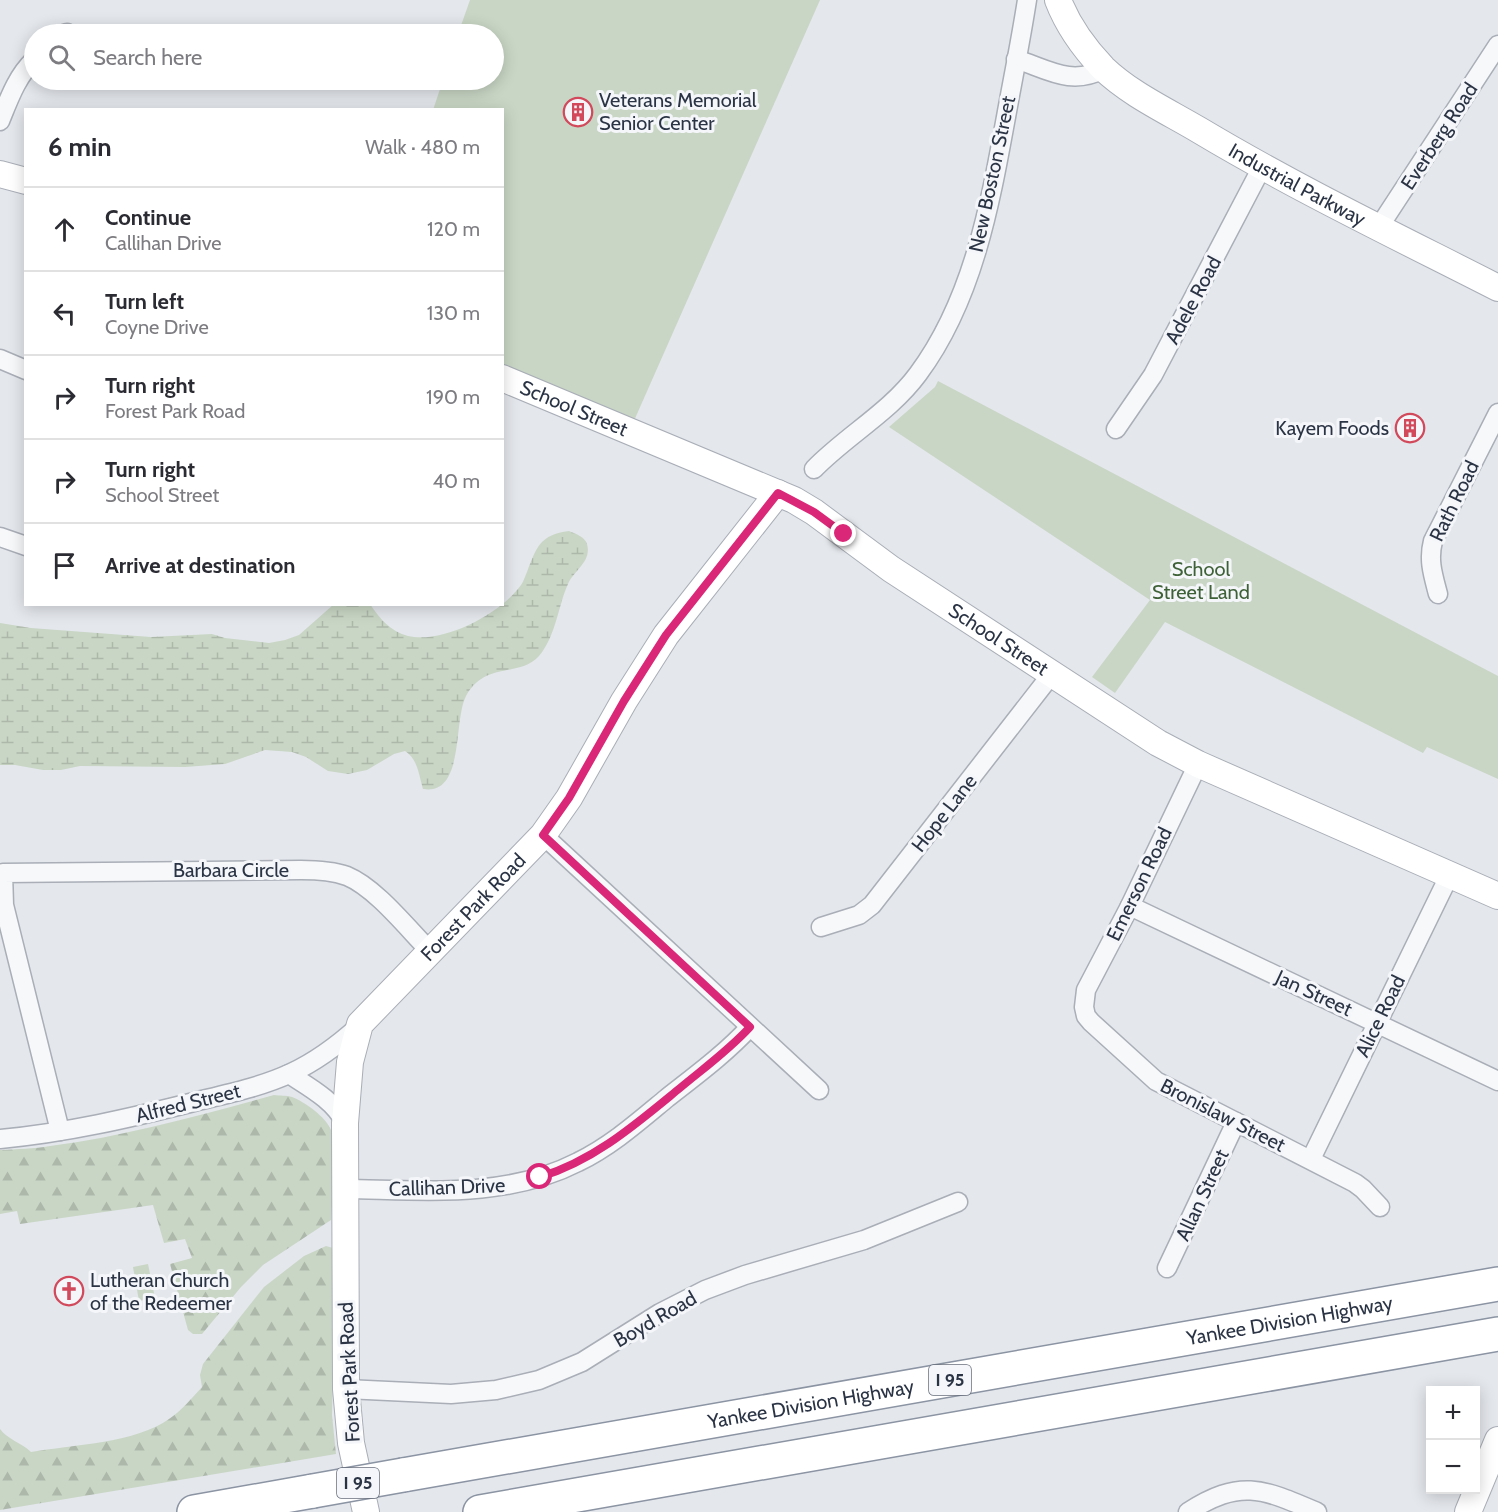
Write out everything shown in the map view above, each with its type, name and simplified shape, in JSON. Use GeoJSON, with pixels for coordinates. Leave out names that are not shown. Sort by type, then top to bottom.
{"type":"FeatureCollection","features":[{"type":"Feature","properties":{"kind":"highway","name":"Yankee Division Highway"},"geometry":{"type":"LineString","coordinates":[[194,1512],[1498,1284]]}},
{"type":"Feature","properties":{"kind":"highway"},"geometry":{"type":"LineString","coordinates":[[480,1512],[1498,1334]]}},
{"type":"Feature","properties":{"kind":"street","name":"New Boston Street"},"geometry":{"type":"LineString","coordinates":[[814,470],[904,392],[923,368],[948,324],[971,266],[985,222],[1027,0]]}},
{"type":"Feature","properties":{"kind":"street","name":"Industrial Parkway"},"geometry":{"type":"LineString","coordinates":[[1058,0],[1086,49],[1104,69],[1134,92],[1262,167],[1498,288]]}},
{"type":"Feature","properties":{"kind":"street","name":"Everberg Road"},"geometry":{"type":"LineString","coordinates":[[1379,227],[1498,45]]}},
{"type":"Feature","properties":{"kind":"street"},"geometry":{"type":"LineString","coordinates":[[1016,59],[1066,76],[1079,78],[1091,76],[1104,69]]}},
{"type":"Feature","properties":{"kind":"street"},"geometry":{"type":"LineString","coordinates":[[0,121],[18,81],[24,73]]}},
{"type":"Feature","properties":{"kind":"street","name":"Adele Road"},"geometry":{"type":"LineString","coordinates":[[1116,429],[1153,375],[1262,167]]}},
{"type":"Feature","properties":{"kind":"street"},"geometry":{"type":"LineString","coordinates":[[0,174],[24,180]]}},
{"type":"Feature","properties":{"kind":"street"},"geometry":{"type":"LineString","coordinates":[[0,359],[24,369]]}},
{"type":"Feature","properties":{"kind":"street","name":"School Street"},"geometry":{"type":"LineString","coordinates":[[504,380],[778,493],[814,512],[891,569],[1134,729],[1198,764],[1498,896]]}},
{"type":"Feature","properties":{"kind":"street","name":"Rath Road"},"geometry":{"type":"LineString","coordinates":[[1438,594],[1430,558],[1433,541],[1498,413]]}},
{"type":"Feature","properties":{"kind":"street","name":"Forest Park Road"},"geometry":{"type":"LineString","coordinates":[[366,1512],[351,1443],[346,1389],[345,1123],[351,1055],[360,1024],[543,835],[569,798],[624,701],[666,635],[778,493]]}},
{"type":"Feature","properties":{"kind":"street"},"geometry":{"type":"LineString","coordinates":[[0,537],[24,545]]}},
{"type":"Feature","properties":{"kind":"street","name":"Hope Lane"},"geometry":{"type":"LineString","coordinates":[[821,927],[859,915],[872,905],[1051,675]]}},
{"type":"Feature","properties":{"kind":"street","name":"Emerson Road"},"geometry":{"type":"LineString","coordinates":[[1084,1004],[1089,984],[1130,906],[1198,764]]}},
{"type":"Feature","properties":{"kind":"street"},"geometry":{"type":"LineString","coordinates":[[543,835],[819,1090]]}},
{"type":"Feature","properties":{"kind":"street","name":"Barbara Circle"},"geometry":{"type":"LineString","coordinates":[[60,1131],[4,904],[1,873],[138,870],[330,872],[347,876],[368,889],[430,951]]}},
{"type":"Feature","properties":{"kind":"street","name":"Alice Road"},"geometry":{"type":"LineString","coordinates":[[1311,1159],[1450,874]]}},
{"type":"Feature","properties":{"kind":"street","name":"Jan Street"},"geometry":{"type":"LineString","coordinates":[[1130,906],[1498,1081]]}},
{"type":"Feature","properties":{"kind":"street","name":"Bronislaw Street"},"geometry":{"type":"LineString","coordinates":[[1084,1004],[1085,1013],[1091,1022],[1151,1078],[1311,1159],[1361,1187],[1380,1207]]}},
{"type":"Feature","properties":{"kind":"street","name":"Alfred Street"},"geometry":{"type":"LineString","coordinates":[[0,1139],[60,1131],[136,1116],[248,1088],[289,1074],[332,1049],[360,1024]]}},
{"type":"Feature","properties":{"kind":"street","name":"Callihan Drive"},"geometry":{"type":"LineString","coordinates":[[345,1189],[492,1188],[517,1184],[564,1169],[597,1152],[628,1130],[731,1046],[750,1027]]}},
{"type":"Feature","properties":{"kind":"street"},"geometry":{"type":"LineString","coordinates":[[289,1074],[323,1098],[336,1110],[345,1123]]}},
{"type":"Feature","properties":{"kind":"street","name":"Allan Street"},"geometry":{"type":"LineString","coordinates":[[1167,1268],[1236,1122]]}},
{"type":"Feature","properties":{"kind":"street","name":"Boyd Road"},"geometry":{"type":"LineString","coordinates":[[346,1389],[451,1394],[496,1389],[540,1380],[582,1362],[651,1318],[705,1290],[745,1275],[864,1240],[958,1202]]}},
{"type":"Feature","properties":{"kind":"street"},"geometry":{"type":"LineString","coordinates":[[1468,1512],[1498,1440]]}},
{"type":"Feature","properties":{"kind":"street"},"geometry":{"type":"LineString","coordinates":[[1188,1512],[1222,1494],[1247,1489],[1272,1494],[1317,1512]]}},
{"type":"Feature","properties":{"kind":"green space"},"geometry":{"type":"Polygon","coordinates":[[[470,0],[820,0],[633,423],[504,366],[504,108],[434,108],[440,90],[504,90],[504,24],[462,24],[470,0]]]}},
{"type":"Feature","properties":{"kind":"green space","name":"School Street Land"},"geometry":{"type":"Polygon","coordinates":[[[938,381],[1498,676],[1498,779],[1427,747],[1423,753],[1165,622],[1115,693],[1092,677],[1150,600],[889,427],[935,387],[938,381]]]}},
{"type":"Feature","properties":{"kind":"green space"},"geometry":{"type":"Polygon","coordinates":[[[569,531],[580,536],[586,542],[588,550],[585,561],[568,584],[545,648],[531,663],[492,674],[474,685],[462,707],[452,769],[446,781],[436,788],[423,789],[413,758],[405,751],[394,754],[367,770],[348,774],[328,771],[306,757],[292,752],[265,750],[225,764],[185,767],[80,766],[61,770],[43,770],[0,765],[0,623],[31,628],[151,637],[212,634],[225,638],[269,643],[299,635],[332,606],[371,606],[386,624],[402,634],[422,637],[438,635],[470,624],[500,606],[504,606],[504,603],[522,583],[541,543],[559,533],[569,531]]]}},
{"type":"Feature","properties":{"kind":"green space"},"geometry":{"type":"Polygon","coordinates":[[[274,1095],[290,1096],[303,1102],[320,1115],[331,1130],[334,1160],[331,1220],[263,1265],[241,1287],[202,1334],[193,1334],[188,1330],[170,1264],[192,1258],[185,1239],[164,1243],[153,1205],[20,1224],[17,1211],[0,1214],[0,1150],[44,1147],[107,1137],[274,1095]]]}},
{"type":"Feature","properties":{"kind":"green space"},"geometry":{"type":"Polygon","coordinates":[[[326,1246],[333,1248],[336,1254],[332,1415],[336,1454],[0,1510],[0,1429],[31,1452],[121,1438],[155,1427],[178,1412],[202,1387],[200,1375],[203,1364],[264,1287],[304,1256],[326,1246]]]}},
{"type":"Feature","properties":{"kind":"green space"},"geometry":{"type":"Polygon","coordinates":[[[148,1264],[155,1298],[139,1301],[133,1267],[148,1264]]]}},
{"type":"Feature","properties":{"kind":"place","name":"Veterans Memorial Senior Center"},"geometry":{"type":"Point","coordinates":[578,112]}},
{"type":"Feature","properties":{"kind":"place","name":"Kayem Foods"},"geometry":{"type":"Point","coordinates":[1410,428]}},
{"type":"Feature","properties":{"kind":"place","name":"Lutheran Church of the Redeemer"},"geometry":{"type":"Point","coordinates":[69,1291]}},
{"type":"Feature","properties":{"kind":"route"},"geometry":{"type":"LineString","coordinates":[[540,1177],[575,1164],[608,1145],[731,1046],[750,1027],[543,835],[569,798],[624,701],[666,635],[778,493],[814,512],[844,534]]}}]}
